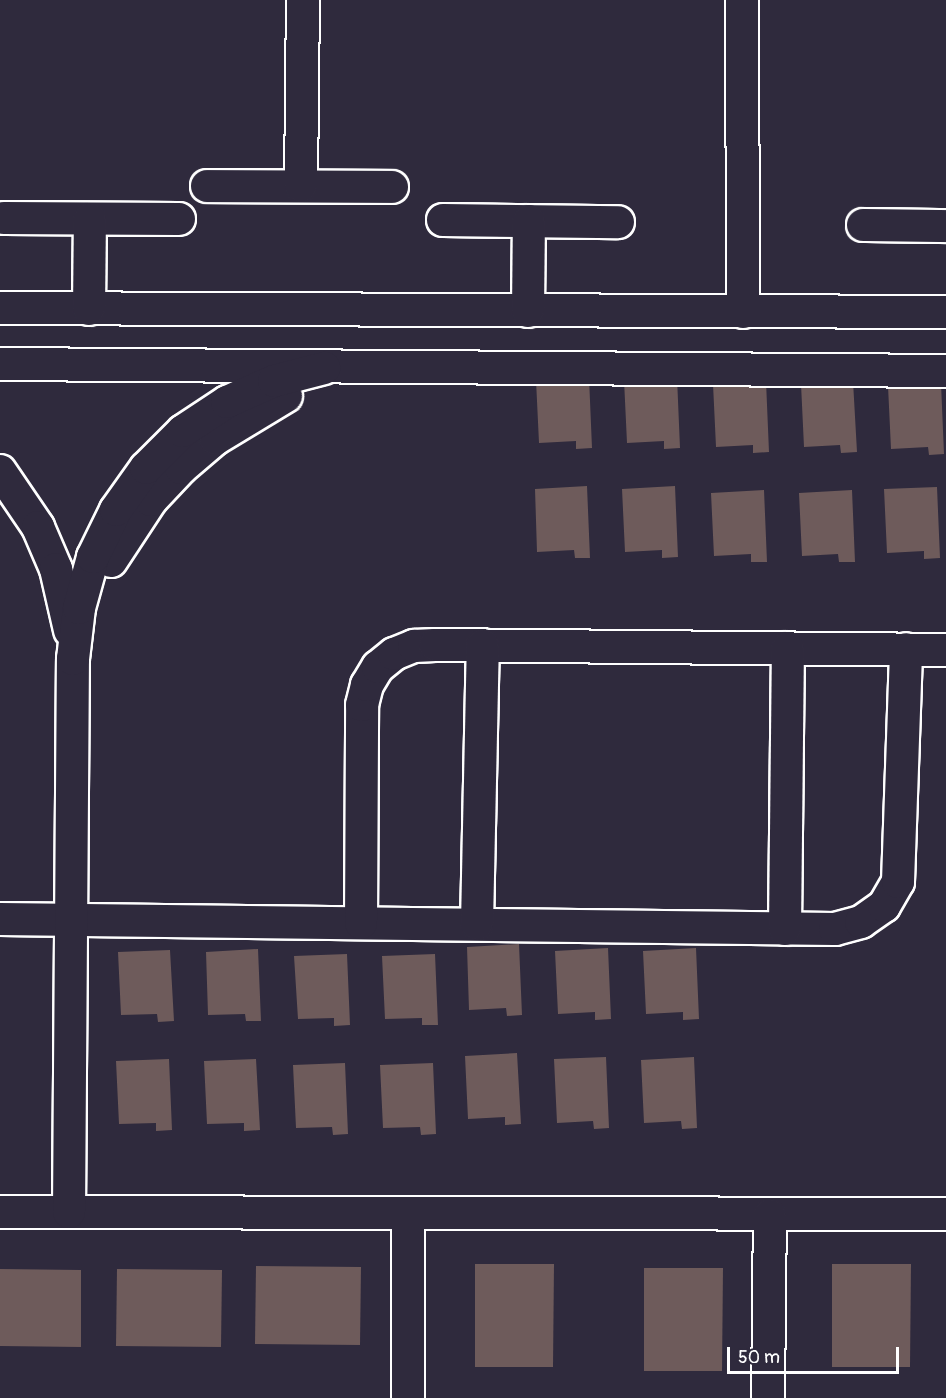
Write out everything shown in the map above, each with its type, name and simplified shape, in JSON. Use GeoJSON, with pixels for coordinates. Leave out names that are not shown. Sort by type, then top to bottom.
{"type":"FeatureCollection","features":[{"type":"Feature","properties":{"kind":"street"},"geometry":{"type":"LineString","coordinates":[[301,186],[303,0]]}},
{"type":"Feature","properties":{"kind":"street"},"geometry":{"type":"LineString","coordinates":[[742,0],[743,312]]}},
{"type":"Feature","properties":{"kind":"street"},"geometry":{"type":"LineString","coordinates":[[207,186],[392,187]]}},
{"type":"Feature","properties":{"kind":"street"},"geometry":{"type":"LineString","coordinates":[[4,218],[179,219]]}},
{"type":"Feature","properties":{"kind":"street"},"geometry":{"type":"LineString","coordinates":[[89,309],[90,219]]}},
{"type":"Feature","properties":{"kind":"street"},"geometry":{"type":"LineString","coordinates":[[443,220],[618,222]]}},
{"type":"Feature","properties":{"kind":"street"},"geometry":{"type":"LineString","coordinates":[[528,311],[529,221]]}},
{"type":"Feature","properties":{"kind":"street"},"geometry":{"type":"LineString","coordinates":[[863,225],[946,226]]}},
{"type":"Feature","properties":{"kind":"street"},"geometry":{"type":"LineString","coordinates":[[0,308],[946,312]]}},
{"type":"Feature","properties":{"kind":"street"},"geometry":{"type":"LineString","coordinates":[[0,364],[946,371]]}},
{"type":"Feature","properties":{"kind":"street"},"geometry":{"type":"LineString","coordinates":[[69,1212],[73,659],[79,608],[93,557],[116,510],[146,468],[183,431],[226,402],[274,381],[324,368]]}},
{"type":"Feature","properties":{"kind":"street"},"geometry":{"type":"LineString","coordinates":[[73,659],[86,617],[108,566],[151,500],[181,468],[215,439],[291,394],[376,368]]}},
{"type":"Feature","properties":{"kind":"street"},"geometry":{"type":"LineString","coordinates":[[0,471],[38,527],[56,569],[68,614],[73,659]]}},
{"type":"Feature","properties":{"kind":"street"},"geometry":{"type":"LineString","coordinates":[[0,508],[38,566],[73,659]]}},
{"type":"Feature","properties":{"kind":"street"},"geometry":{"type":"LineString","coordinates":[[477,924],[483,645]]}},
{"type":"Feature","properties":{"kind":"street"},"geometry":{"type":"LineString","coordinates":[[361,923],[362,705],[367,685],[378,667],[394,654],[414,646],[483,645],[946,650]]}},
{"type":"Feature","properties":{"kind":"street"},"geometry":{"type":"LineString","coordinates":[[785,929],[788,648]]}},
{"type":"Feature","properties":{"kind":"street"},"geometry":{"type":"LineString","coordinates":[[0,919],[785,929],[835,929],[861,922],[884,906],[898,882],[906,649]]}},
{"type":"Feature","properties":{"kind":"street"},"geometry":{"type":"LineString","coordinates":[[0,1212],[408,1215],[946,1214]]}},
{"type":"Feature","properties":{"kind":"street"},"geometry":{"type":"LineString","coordinates":[[408,1215],[408,1398]]}},
{"type":"Feature","properties":{"kind":"street"},"geometry":{"type":"LineString","coordinates":[[768,1398],[770,1215]]}},
{"type":"Feature","properties":{"kind":"building"},"geometry":{"type":"Polygon","coordinates":[[[589,377],[592,448],[576,449],[576,441],[539,443],[536,380],[589,377]]]}},
{"type":"Feature","properties":{"kind":"building"},"geometry":{"type":"Polygon","coordinates":[[[677,377],[680,448],[664,449],[664,441],[627,443],[624,380],[677,377]]]}},
{"type":"Feature","properties":{"kind":"building"},"geometry":{"type":"Polygon","coordinates":[[[766,381],[769,452],[753,453],[753,445],[716,447],[713,384],[766,381]]]}},
{"type":"Feature","properties":{"kind":"building"},"geometry":{"type":"Polygon","coordinates":[[[853,381],[857,452],[841,453],[840,445],[804,447],[801,384],[853,381]]]}},
{"type":"Feature","properties":{"kind":"building"},"geometry":{"type":"Polygon","coordinates":[[[941,383],[944,454],[929,455],[928,447],[891,449],[888,386],[941,383]]]}},
{"type":"Feature","properties":{"kind":"building"},"geometry":{"type":"Polygon","coordinates":[[[587,486],[590,558],[575,558],[574,550],[537,552],[535,489],[587,486]]]}},
{"type":"Feature","properties":{"kind":"building"},"geometry":{"type":"Polygon","coordinates":[[[675,486],[678,557],[662,558],[662,550],[625,552],[622,489],[675,486]]]}},
{"type":"Feature","properties":{"kind":"building"},"geometry":{"type":"Polygon","coordinates":[[[937,487],[940,558],[924,559],[924,551],[887,553],[884,489],[937,487]]]}},
{"type":"Feature","properties":{"kind":"building"},"geometry":{"type":"Polygon","coordinates":[[[764,490],[767,562],[751,562],[751,554],[714,556],[711,493],[764,490]]]}},
{"type":"Feature","properties":{"kind":"building"},"geometry":{"type":"Polygon","coordinates":[[[852,490],[855,562],[839,562],[838,554],[802,556],[799,493],[852,490]]]}},
{"type":"Feature","properties":{"kind":"building"},"geometry":{"type":"Polygon","coordinates":[[[519,944],[522,1015],[507,1016],[506,1008],[469,1010],[467,947],[519,944]]]}},
{"type":"Feature","properties":{"kind":"building"},"geometry":{"type":"Polygon","coordinates":[[[608,948],[611,1019],[595,1020],[595,1012],[558,1014],[555,951],[608,948]]]}},
{"type":"Feature","properties":{"kind":"building"},"geometry":{"type":"Polygon","coordinates":[[[696,948],[699,1019],[683,1020],[683,1012],[646,1014],[643,951],[696,948]]]}},
{"type":"Feature","properties":{"kind":"building"},"geometry":{"type":"Polygon","coordinates":[[[258,949],[261,1021],[246,1021],[245,1014],[208,1015],[206,952],[258,949]]]}},
{"type":"Feature","properties":{"kind":"building"},"geometry":{"type":"Polygon","coordinates":[[[170,950],[174,1021],[158,1022],[157,1014],[121,1015],[118,952],[170,950]]]}},
{"type":"Feature","properties":{"kind":"building"},"geometry":{"type":"Polygon","coordinates":[[[347,954],[350,1025],[334,1026],[334,1018],[298,1019],[294,956],[347,954]]]}},
{"type":"Feature","properties":{"kind":"building"},"geometry":{"type":"Polygon","coordinates":[[[435,954],[438,1025],[422,1025],[422,1018],[385,1019],[382,956],[435,954]]]}},
{"type":"Feature","properties":{"kind":"building"},"geometry":{"type":"Polygon","coordinates":[[[517,1053],[521,1124],[505,1125],[505,1117],[468,1119],[465,1056],[517,1053]]]}},
{"type":"Feature","properties":{"kind":"building"},"geometry":{"type":"Polygon","coordinates":[[[606,1057],[609,1128],[594,1129],[593,1121],[557,1123],[554,1059],[606,1057]]]}},
{"type":"Feature","properties":{"kind":"building"},"geometry":{"type":"Polygon","coordinates":[[[694,1057],[697,1128],[682,1129],[681,1121],[644,1123],[641,1060],[694,1057]]]}},
{"type":"Feature","properties":{"kind":"building"},"geometry":{"type":"Polygon","coordinates":[[[169,1059],[172,1130],[156,1131],[156,1123],[119,1124],[116,1061],[169,1059]]]}},
{"type":"Feature","properties":{"kind":"building"},"geometry":{"type":"Polygon","coordinates":[[[256,1059],[260,1130],[244,1131],[244,1123],[207,1124],[204,1061],[256,1059]]]}},
{"type":"Feature","properties":{"kind":"building"},"geometry":{"type":"Polygon","coordinates":[[[345,1063],[348,1134],[333,1135],[332,1127],[296,1128],[293,1065],[345,1063]]]}},
{"type":"Feature","properties":{"kind":"building"},"geometry":{"type":"Polygon","coordinates":[[[433,1063],[436,1134],[421,1135],[420,1127],[383,1128],[380,1065],[433,1063]]]}},
{"type":"Feature","properties":{"kind":"building"},"geometry":{"type":"Polygon","coordinates":[[[475,1264],[554,1264],[553,1367],[475,1367],[475,1264]]]}},
{"type":"Feature","properties":{"kind":"building"},"geometry":{"type":"Polygon","coordinates":[[[832,1264],[911,1264],[910,1367],[832,1367],[832,1264]]]}},
{"type":"Feature","properties":{"kind":"building"},"geometry":{"type":"Polygon","coordinates":[[[256,1266],[361,1267],[360,1345],[255,1344],[256,1266]]]}},
{"type":"Feature","properties":{"kind":"building"},"geometry":{"type":"Polygon","coordinates":[[[644,1268],[723,1268],[722,1371],[644,1371],[644,1268]]]}},
{"type":"Feature","properties":{"kind":"building"},"geometry":{"type":"Polygon","coordinates":[[[0,1269],[81,1270],[81,1347],[0,1346],[0,1269]]]}},
{"type":"Feature","properties":{"kind":"building"},"geometry":{"type":"Polygon","coordinates":[[[117,1269],[222,1270],[221,1347],[116,1346],[117,1269]]]}}]}
